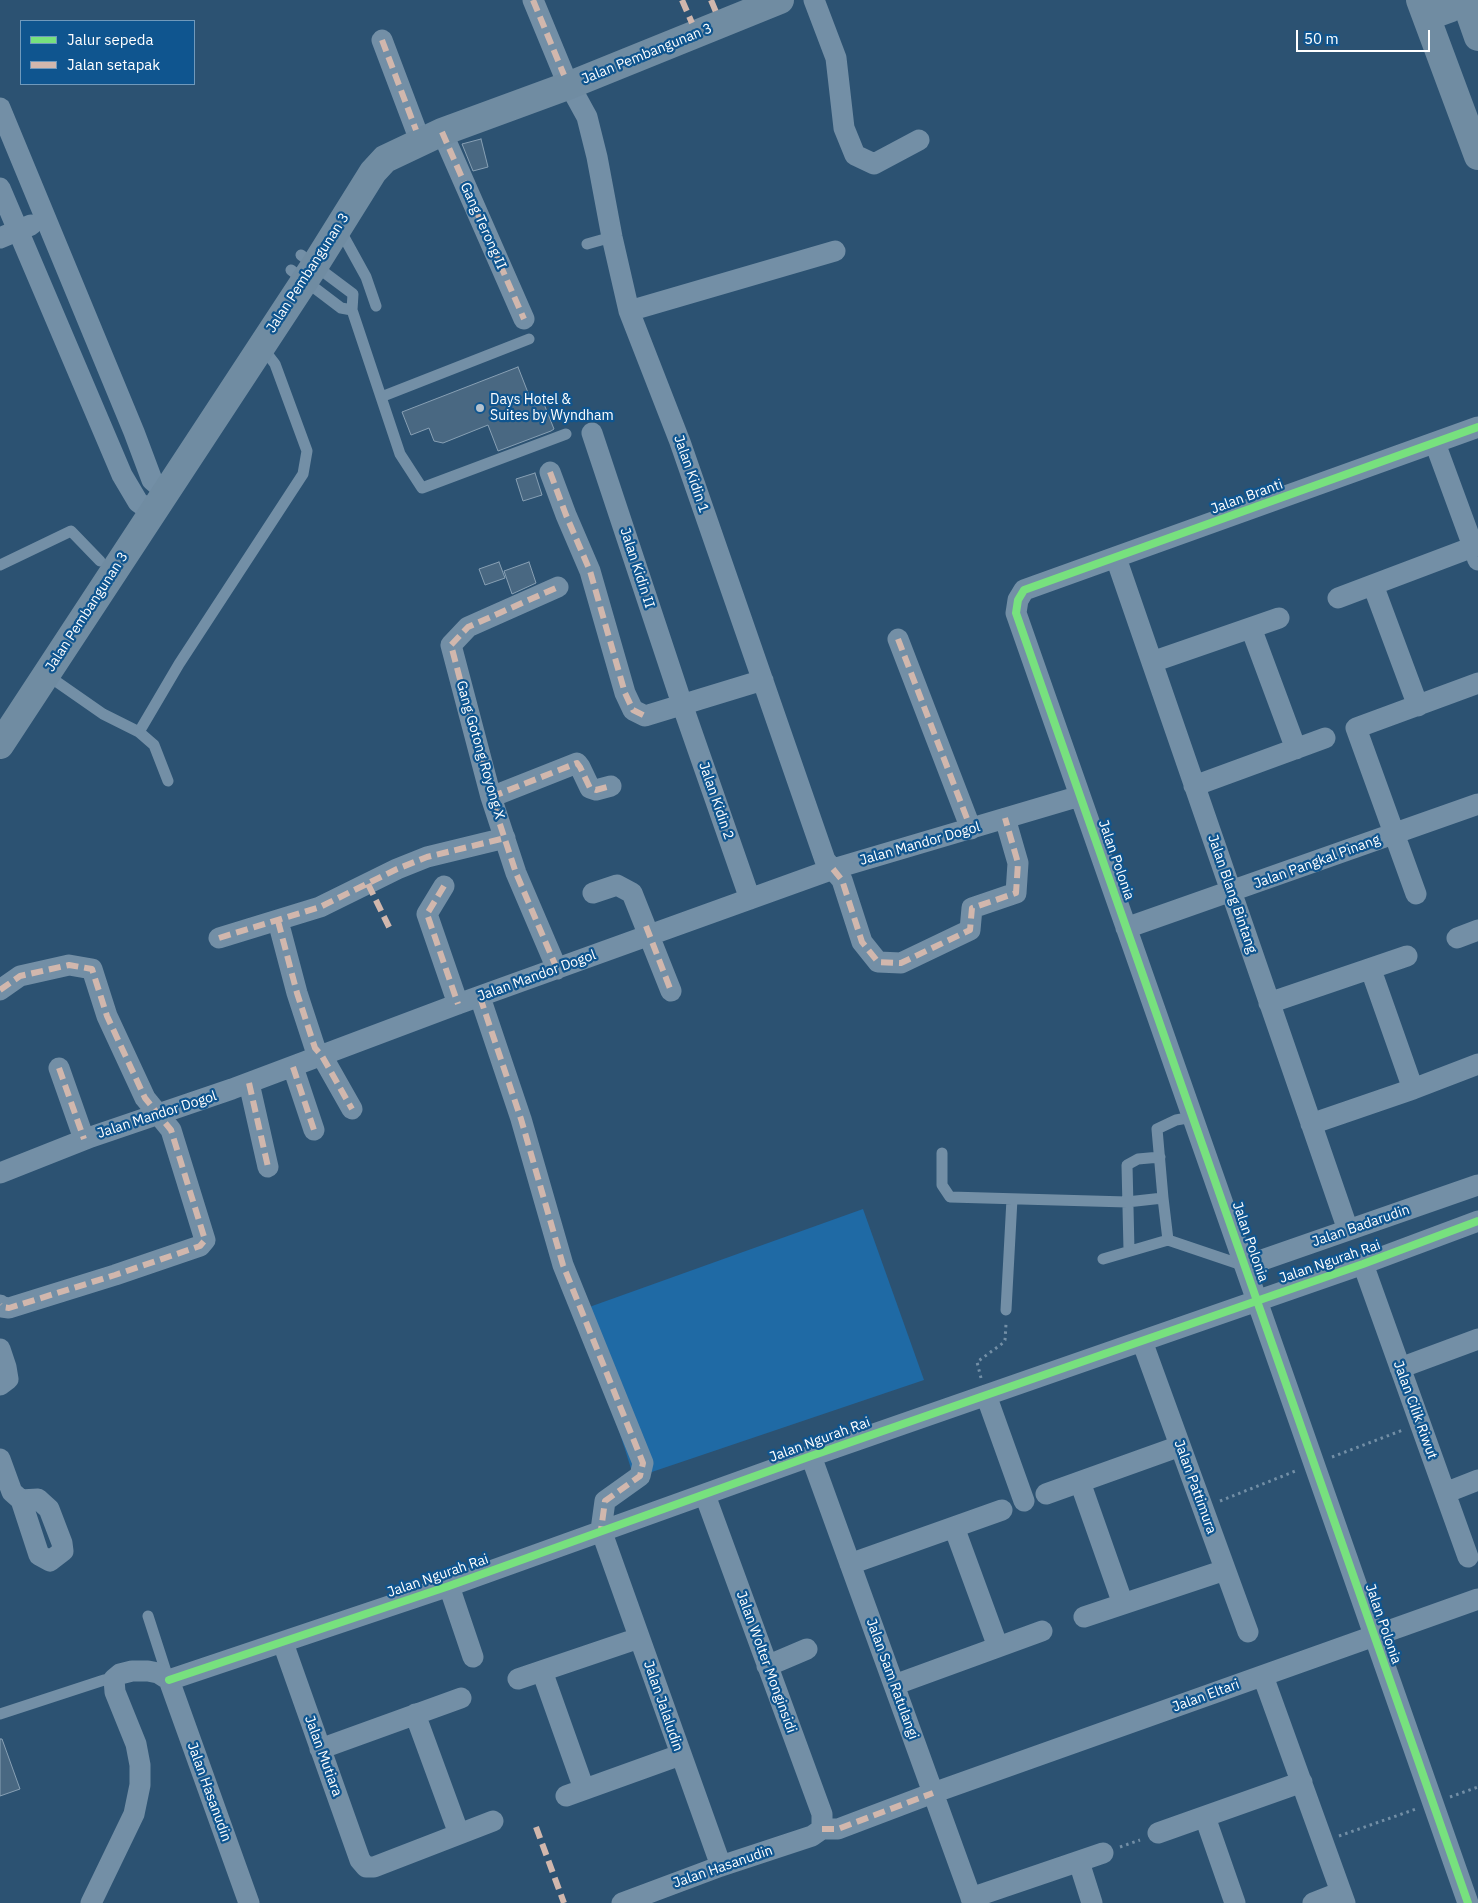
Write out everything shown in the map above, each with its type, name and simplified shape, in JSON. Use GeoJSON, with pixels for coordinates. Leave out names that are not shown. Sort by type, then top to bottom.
{"type":"FeatureCollection","features":[{"type":"Feature","properties":{"kind":"street","name":"Jalan Kidin 1"},"geometry":{"type":"LineString","coordinates":[[533,0],[567,80],[587,117],[598,157],[612,238],[629,311],[680,442],[825,860],[842,880],[862,942],[878,962],[901,963],[970,930],[972,908],[1016,893],[1018,863],[1005,818]]}},
{"type":"Feature","properties":{"kind":"street","name":"Jalan Pembangunan 3"},"geometry":{"type":"LineString","coordinates":[[567,80],[742,0]]}},
{"type":"Feature","properties":{"kind":"street","name":"Jalan Pembangunan 3"},"geometry":{"type":"LineString","coordinates":[[0,716],[70,623],[150,490],[260,346],[358,170],[378,148],[429,131],[780,0]]}},
{"type":"Feature","properties":{"kind":"street"},"geometry":{"type":"LineString","coordinates":[[814,0],[836,58],[844,128],[855,155],[874,164],[919,140]]}},
{"type":"Feature","properties":{"kind":"street"},"geometry":{"type":"LineString","coordinates":[[1422,4],[1440,12],[1459,4],[1463,0],[1478,37]]}},
{"type":"Feature","properties":{"kind":"street"},"geometry":{"type":"LineString","coordinates":[[1422,4],[1478,156]]}},
{"type":"Feature","properties":{"kind":"street","name":"Gang Terong II"},"geometry":{"type":"LineString","coordinates":[[382,40],[526,329]]}},
{"type":"Feature","properties":{"kind":"street"},"geometry":{"type":"LineString","coordinates":[[0,108],[150,490]]}},
{"type":"Feature","properties":{"kind":"street","name":"Jalan Pembangunan 3"},"geometry":{"type":"LineString","coordinates":[[0,745],[47,674],[100,561],[303,267],[339,226],[373,172],[385,159],[429,131]]}},
{"type":"Feature","properties":{"kind":"street"},"geometry":{"type":"LineString","coordinates":[[35,195],[2,201],[9,234],[122,475],[150,490]]}},
{"type":"Feature","properties":{"kind":"street"},"geometry":{"type":"LineString","coordinates":[[9,234],[45,220]]}},
{"type":"Feature","properties":{"kind":"street"},"geometry":{"type":"LineString","coordinates":[[629,311],[835,252]]}},
{"type":"Feature","properties":{"kind":"street","name":"Jalan Branti"},"geometry":{"type":"LineString","coordinates":[[1024,590],[1478,427]]}},
{"type":"Feature","properties":{"kind":"street","name":"Jalan Kidin II"},"geometry":{"type":"LineString","coordinates":[[592,433],[682,704]]}},
{"type":"Feature","properties":{"kind":"street"},"geometry":{"type":"LineString","coordinates":[[1338,598],[1476,554],[1435,443]]}},
{"type":"Feature","properties":{"kind":"street"},"geometry":{"type":"LineString","coordinates":[[550,472],[590,571],[625,693],[633,710],[645,716],[763,680]]}},
{"type":"Feature","properties":{"kind":"street"},"geometry":{"type":"LineString","coordinates":[[122,475],[150,490]]}},
{"type":"Feature","properties":{"kind":"street","name":"Jalan Blang Bintang"},"geometry":{"type":"LineString","coordinates":[[1116,558],[1348,1230]]}},
{"type":"Feature","properties":{"kind":"street"},"geometry":{"type":"LineString","coordinates":[[1373,586],[1418,706]]}},
{"type":"Feature","properties":{"kind":"street","name":"Gang Gotong Royong X"},"geometry":{"type":"LineString","coordinates":[[557,969],[516,873],[491,796],[451,645],[468,627],[558,587]]}},
{"type":"Feature","properties":{"kind":"street","name":"Jalan Polonia"},"geometry":{"type":"LineString","coordinates":[[1024,590],[1018,600],[1016,613],[1468,1903]]}},
{"type":"Feature","properties":{"kind":"street"},"geometry":{"type":"LineString","coordinates":[[1152,662],[1279,618]]}},
{"type":"Feature","properties":{"kind":"street"},"geometry":{"type":"LineString","coordinates":[[1251,628],[1296,749]]}},
{"type":"Feature","properties":{"kind":"street"},"geometry":{"type":"LineString","coordinates":[[898,639],[971,828]]}},
{"type":"Feature","properties":{"kind":"street"},"geometry":{"type":"LineString","coordinates":[[1416,894],[1356,728],[1478,683]]}},
{"type":"Feature","properties":{"kind":"street","name":"Jalan Kidin 2"},"geometry":{"type":"LineString","coordinates":[[682,704],[750,899]]}},
{"type":"Feature","properties":{"kind":"street"},"geometry":{"type":"LineString","coordinates":[[1194,786],[1325,738]]}},
{"type":"Feature","properties":{"kind":"street"},"geometry":{"type":"LineString","coordinates":[[491,796],[577,763],[590,788],[596,790],[611,786]]}},
{"type":"Feature","properties":{"kind":"street","name":"Jalan Mandor Dogol"},"geometry":{"type":"LineString","coordinates":[[0,1173],[84,1139],[249,1083],[458,1004],[833,869],[1080,796]]}},
{"type":"Feature","properties":{"kind":"street","name":"Jalan Pangkal Pinang"},"geometry":{"type":"LineString","coordinates":[[1126,928],[1478,804]]}},
{"type":"Feature","properties":{"kind":"street"},"geometry":{"type":"LineString","coordinates":[[219,938],[278,921],[320,906],[397,869],[427,858],[505,838]]}},
{"type":"Feature","properties":{"kind":"street"},"geometry":{"type":"LineString","coordinates":[[593,893],[617,885],[632,892],[671,991]]}},
{"type":"Feature","properties":{"kind":"street"},"geometry":{"type":"LineString","coordinates":[[444,886],[427,914],[458,1004]]}},
{"type":"Feature","properties":{"kind":"street"},"geometry":{"type":"LineString","coordinates":[[278,921],[300,1002],[315,1048],[322,1056],[352,1109]]}},
{"type":"Feature","properties":{"kind":"street"},"geometry":{"type":"LineString","coordinates":[[1457,938],[1478,930]]}},
{"type":"Feature","properties":{"kind":"street"},"geometry":{"type":"LineString","coordinates":[[1269,1004],[1407,956]]}},
{"type":"Feature","properties":{"kind":"street"},"geometry":{"type":"LineString","coordinates":[[0,990],[20,976],[69,965],[92,969],[111,1025],[145,1098],[160,1114],[171,1130],[205,1240],[200,1246],[114,1276],[9,1308],[1,1306]]}},
{"type":"Feature","properties":{"kind":"street"},"geometry":{"type":"LineString","coordinates":[[1371,970],[1413,1089]]}},
{"type":"Feature","properties":{"kind":"street"},"geometry":{"type":"LineString","coordinates":[[480,997],[521,1119],[563,1265],[643,1463],[640,1476],[604,1501],[604,1538]]}},
{"type":"Feature","properties":{"kind":"street"},"geometry":{"type":"LineString","coordinates":[[1311,1124],[1413,1089],[1478,1064]]}},
{"type":"Feature","properties":{"kind":"street"},"geometry":{"type":"LineString","coordinates":[[293,1067],[314,1130]]}},
{"type":"Feature","properties":{"kind":"street"},"geometry":{"type":"LineString","coordinates":[[59,1068],[84,1139]]}},
{"type":"Feature","properties":{"kind":"street"},"geometry":{"type":"LineString","coordinates":[[249,1083],[268,1167]]}},
{"type":"Feature","properties":{"kind":"street","name":"Jalan Badarudin"},"geometry":{"type":"LineString","coordinates":[[1244,1266],[1478,1185]]}},
{"type":"Feature","properties":{"kind":"street","name":"Jalan Ngurah Rai"},"geometry":{"type":"LineString","coordinates":[[169,1680],[449,1586],[604,1538],[705,1495],[811,1456],[984,1387],[1142,1341],[1363,1264],[1478,1221]]}},
{"type":"Feature","properties":{"kind":"street","name":"Jalan Cilik Riwut"},"geometry":{"type":"LineString","coordinates":[[1363,1264],[1468,1557]]}},
{"type":"Feature","properties":{"kind":"street"},"geometry":{"type":"LineString","coordinates":[[1400,1368],[1478,1339]]}},
{"type":"Feature","properties":{"kind":"street","name":"Jalan Pattimura"},"geometry":{"type":"LineString","coordinates":[[1142,1341],[1248,1632]]}},
{"type":"Feature","properties":{"kind":"street"},"geometry":{"type":"LineString","coordinates":[[0,1349],[8,1379],[0,1385]]}},
{"type":"Feature","properties":{"kind":"street"},"geometry":{"type":"LineString","coordinates":[[984,1387],[1024,1501]]}},
{"type":"Feature","properties":{"kind":"street"},"geometry":{"type":"LineString","coordinates":[[1046,1494],[1180,1446]]}},
{"type":"Feature","properties":{"kind":"street","name":"Jalan Sam Ratulangi"},"geometry":{"type":"LineString","coordinates":[[811,1456],[972,1900]]}},
{"type":"Feature","properties":{"kind":"street"},"geometry":{"type":"LineString","coordinates":[[0,1459],[12,1492],[21,1500]]}},
{"type":"Feature","properties":{"kind":"street"},"geometry":{"type":"LineString","coordinates":[[1445,1493],[1478,1480]]}},
{"type":"Feature","properties":{"kind":"street"},"geometry":{"type":"LineString","coordinates":[[1080,1482],[1123,1604]]}},
{"type":"Feature","properties":{"kind":"street","name":"Jalan Wolter Monginsidi"},"geometry":{"type":"LineString","coordinates":[[705,1495],[822,1814],[822,1829]]}},
{"type":"Feature","properties":{"kind":"street"},"geometry":{"type":"LineString","coordinates":[[850,1564],[1002,1510]]}},
{"type":"Feature","properties":{"kind":"street"},"geometry":{"type":"LineString","coordinates":[[954,1527],[998,1647]]}},
{"type":"Feature","properties":{"kind":"street","name":"Jalan Jalaludin"},"geometry":{"type":"LineString","coordinates":[[604,1538],[721,1866]]}},
{"type":"Feature","properties":{"kind":"street"},"geometry":{"type":"LineString","coordinates":[[1084,1617],[1225,1570]]}},
{"type":"Feature","properties":{"kind":"street"},"geometry":{"type":"LineString","coordinates":[[449,1586],[472,1657]]}},
{"type":"Feature","properties":{"kind":"street","name":"Jalan Eltari"},"geometry":{"type":"LineString","coordinates":[[822,1829],[838,1829],[933,1793],[1478,1599]]}},
{"type":"Feature","properties":{"kind":"street"},"geometry":{"type":"LineString","coordinates":[[894,1685],[1042,1631]]}},
{"type":"Feature","properties":{"kind":"street"},"geometry":{"type":"LineString","coordinates":[[518,1679],[639,1638]]}},
{"type":"Feature","properties":{"kind":"street","name":"Jalan Mutiara"},"geometry":{"type":"LineString","coordinates":[[283,1643],[360,1860],[366,1867],[374,1867],[459,1834]]}},
{"type":"Feature","properties":{"kind":"street"},"geometry":{"type":"LineString","coordinates":[[768,1666],[807,1649]]}},
{"type":"Feature","properties":{"kind":"street"},"geometry":{"type":"LineString","coordinates":[[91,1903],[134,1814],[140,1785],[140,1765],[136,1744],[115,1692],[114,1679],[120,1674],[132,1671],[148,1671],[158,1673],[169,1680]]}},
{"type":"Feature","properties":{"kind":"street"},"geometry":{"type":"LineString","coordinates":[[542,1671],[575,1793],[680,1755]]}},
{"type":"Feature","properties":{"kind":"street"},"geometry":{"type":"LineString","coordinates":[[1264,1676],[1343,1898],[1312,1903]]}},
{"type":"Feature","properties":{"kind":"street","name":"Jalan Hasanudin"},"geometry":{"type":"LineString","coordinates":[[169,1680],[249,1903]]}},
{"type":"Feature","properties":{"kind":"street"},"geometry":{"type":"LineString","coordinates":[[320,1749],[462,1698]]}},
{"type":"Feature","properties":{"kind":"street"},"geometry":{"type":"LineString","coordinates":[[416,1714],[459,1834],[493,1821]]}},
{"type":"Feature","properties":{"kind":"street"},"geometry":{"type":"LineString","coordinates":[[1158,1833],[1302,1782]]}},
{"type":"Feature","properties":{"kind":"street"},"geometry":{"type":"LineString","coordinates":[[1205,1817],[1234,1903]]}},
{"type":"Feature","properties":{"kind":"street","name":"Jalan Hasanudin"},"geometry":{"type":"LineString","coordinates":[[622,1903],[721,1866],[812,1836],[822,1829]]}},
{"type":"Feature","properties":{"kind":"street"},"geometry":{"type":"LineString","coordinates":[[972,1900],[1103,1853]]}},
{"type":"Feature","properties":{"kind":"street"},"geometry":{"type":"LineString","coordinates":[[1079,1862],[1092,1903]]}},
{"type":"Feature","properties":{"kind":"lane"},"geometry":{"type":"LineString","coordinates":[[339,226],[366,277],[376,306]]}},
{"type":"Feature","properties":{"kind":"lane"},"geometry":{"type":"LineString","coordinates":[[588,244],[612,238]]}},
{"type":"Feature","properties":{"kind":"lane"},"geometry":{"type":"LineString","coordinates":[[303,267],[353,294],[352,310],[400,454],[422,488],[566,434]]}},
{"type":"Feature","properties":{"kind":"lane"},"geometry":{"type":"LineString","coordinates":[[303,267],[340,308],[352,310]]}},
{"type":"Feature","properties":{"kind":"lane"},"geometry":{"type":"LineString","coordinates":[[381,396],[526,329]]}},
{"type":"Feature","properties":{"kind":"lane"},"geometry":{"type":"LineString","coordinates":[[139,732],[179,664],[303,474],[307,451],[275,364],[260,346]]}},
{"type":"Feature","properties":{"kind":"lane"},"geometry":{"type":"LineString","coordinates":[[0,565],[71,531],[100,561]]}},
{"type":"Feature","properties":{"kind":"lane"},"geometry":{"type":"LineString","coordinates":[[47,674],[103,714],[139,732],[154,745],[168,781]]}},
{"type":"Feature","properties":{"kind":"lane"},"geometry":{"type":"LineString","coordinates":[[1168,1240],[1157,1129],[1176,1120],[1193,1117]]}},
{"type":"Feature","properties":{"kind":"lane"},"geometry":{"type":"LineString","coordinates":[[942,1153],[942,1185],[950,1197],[1127,1202],[1163,1198]]}},
{"type":"Feature","properties":{"kind":"lane"},"geometry":{"type":"LineString","coordinates":[[1129,1250],[1127,1165],[1138,1159],[1160,1157]]}},
{"type":"Feature","properties":{"kind":"lane"},"geometry":{"type":"LineString","coordinates":[[1006,1310],[1012,1199]]}},
{"type":"Feature","properties":{"kind":"lane"},"geometry":{"type":"LineString","coordinates":[[1103,1259],[1168,1240],[1244,1266]]}},
{"type":"Feature","properties":{"kind":"lane"},"geometry":{"type":"LineString","coordinates":[[148,1616],[169,1680]]}},
{"type":"Feature","properties":{"kind":"lane"},"geometry":{"type":"LineString","coordinates":[[0,1714],[104,1680],[114,1679]]}},
{"type":"Feature","properties":{"kind":"path"},"geometry":{"type":"LineString","coordinates":[[984,1387],[976,1365],[978,1360],[1003,1344],[1005,1340],[1006,1310]]}},
{"type":"Feature","properties":{"kind":"path"},"geometry":{"type":"LineString","coordinates":[[1323,1841],[1478,1787]]}},
{"type":"Feature","properties":{"kind":"path"},"geometry":{"type":"LineString","coordinates":[[1103,1853],[1158,1833]]}},
{"type":"Feature","properties":{"kind":"shaded area"},"geometry":{"type":"Polygon","coordinates":[[[863,1209],[924,1380],[634,1478],[581,1310],[863,1209]]]}},
{"type":"Feature","properties":{"kind":"building"},"geometry":{"type":"Polygon","coordinates":[[[481,139],[488,167],[473,171],[462,144],[481,139]]]}},
{"type":"Feature","properties":{"kind":"building","name":"Days Hotel & Suites by Wyndham"},"geometry":{"type":"Polygon","coordinates":[[[518,367],[532,403],[542,399],[554,429],[551,431],[498,451],[488,425],[443,443],[434,441],[429,428],[411,435],[402,412],[518,367]]]}},
{"type":"Feature","properties":{"kind":"building"},"geometry":{"type":"Polygon","coordinates":[[[535,473],[542,495],[523,501],[516,479],[535,473]]]}},
{"type":"Feature","properties":{"kind":"building"},"geometry":{"type":"Polygon","coordinates":[[[499,562],[505,578],[485,585],[479,569],[499,562]]]}},
{"type":"Feature","properties":{"kind":"building"},"geometry":{"type":"Polygon","coordinates":[[[529,562],[536,583],[512,594],[504,571],[529,562]]]}},
{"type":"Feature","properties":{"kind":"building"},"geometry":{"type":"Polygon","coordinates":[[[0,1739],[2,1739],[20,1789],[0,1796],[0,1739]]]}},
{"type":"Feature","properties":{"kind":"marked path"},"geometry":{"type":"LineString","coordinates":[[533,0],[564,75]]}},
{"type":"Feature","properties":{"kind":"marked path"},"geometry":{"type":"LineString","coordinates":[[682,0],[692,23]]}},
{"type":"Feature","properties":{"kind":"marked path"},"geometry":{"type":"LineString","coordinates":[[711,0],[716,12]]}},
{"type":"Feature","properties":{"kind":"marked path"},"geometry":{"type":"LineString","coordinates":[[382,40],[416,130]]}},
{"type":"Feature","properties":{"kind":"marked path"},"geometry":{"type":"LineString","coordinates":[[442,132],[524,319]]}},
{"type":"Feature","properties":{"kind":"marked path"},"geometry":{"type":"LineString","coordinates":[[550,472],[590,571],[625,693],[633,710],[645,716]]}},
{"type":"Feature","properties":{"kind":"marked path"},"geometry":{"type":"LineString","coordinates":[[557,969],[516,873],[491,797],[451,645],[468,627],[558,587]]}},
{"type":"Feature","properties":{"kind":"marked path"},"geometry":{"type":"LineString","coordinates":[[898,639],[971,829]]}},
{"type":"Feature","properties":{"kind":"marked path"},"geometry":{"type":"LineString","coordinates":[[491,797],[577,763],[590,788],[596,790],[611,786]]}},
{"type":"Feature","properties":{"kind":"marked path"},"geometry":{"type":"LineString","coordinates":[[833,869],[842,880],[862,942],[878,962],[901,963],[970,930],[972,908],[1016,893],[1018,863],[1005,818]]}},
{"type":"Feature","properties":{"kind":"marked path"},"geometry":{"type":"LineString","coordinates":[[219,938],[320,907],[397,869],[427,857],[505,838]]}},
{"type":"Feature","properties":{"kind":"marked path"},"geometry":{"type":"LineString","coordinates":[[368,884],[390,929]]}},
{"type":"Feature","properties":{"kind":"marked path"},"geometry":{"type":"LineString","coordinates":[[444,886],[427,914],[458,1004]]}},
{"type":"Feature","properties":{"kind":"marked path"},"geometry":{"type":"LineString","coordinates":[[278,921],[297,993],[315,1048],[322,1056],[352,1109]]}},
{"type":"Feature","properties":{"kind":"marked path"},"geometry":{"type":"LineString","coordinates":[[646,926],[671,991]]}},
{"type":"Feature","properties":{"kind":"marked path"},"geometry":{"type":"LineString","coordinates":[[0,990],[20,976],[69,965],[92,969],[107,1016],[145,1098],[171,1130],[205,1240],[200,1246],[115,1275],[9,1308],[0,1305]]}},
{"type":"Feature","properties":{"kind":"marked path"},"geometry":{"type":"LineString","coordinates":[[480,997],[521,1119],[563,1265],[643,1463],[640,1476],[605,1501],[601,1530]]}},
{"type":"Feature","properties":{"kind":"marked path"},"geometry":{"type":"LineString","coordinates":[[293,1067],[314,1130]]}},
{"type":"Feature","properties":{"kind":"marked path"},"geometry":{"type":"LineString","coordinates":[[59,1068],[84,1139]]}},
{"type":"Feature","properties":{"kind":"marked path"},"geometry":{"type":"LineString","coordinates":[[249,1083],[268,1167]]}},
{"type":"Feature","properties":{"kind":"marked path"},"geometry":{"type":"LineString","coordinates":[[822,1829],[838,1829],[933,1793]]}},
{"type":"Feature","properties":{"kind":"marked path"},"geometry":{"type":"LineString","coordinates":[[536,1827],[564,1903]]}},
{"type":"Feature","properties":{"kind":"cycle path"},"geometry":{"type":"LineString","coordinates":[[1468,1903],[1016,613],[1018,600],[1024,590],[1478,427]]}},
{"type":"Feature","properties":{"kind":"cycle path"},"geometry":{"type":"LineString","coordinates":[[169,1680],[449,1586],[811,1456],[1363,1264],[1478,1221]]}},
{"type":"Feature","properties":{"kind":"place","name":"Days Hotel & Suites by Wyndham"},"geometry":{"type":"Point","coordinates":[480,408]}}]}
